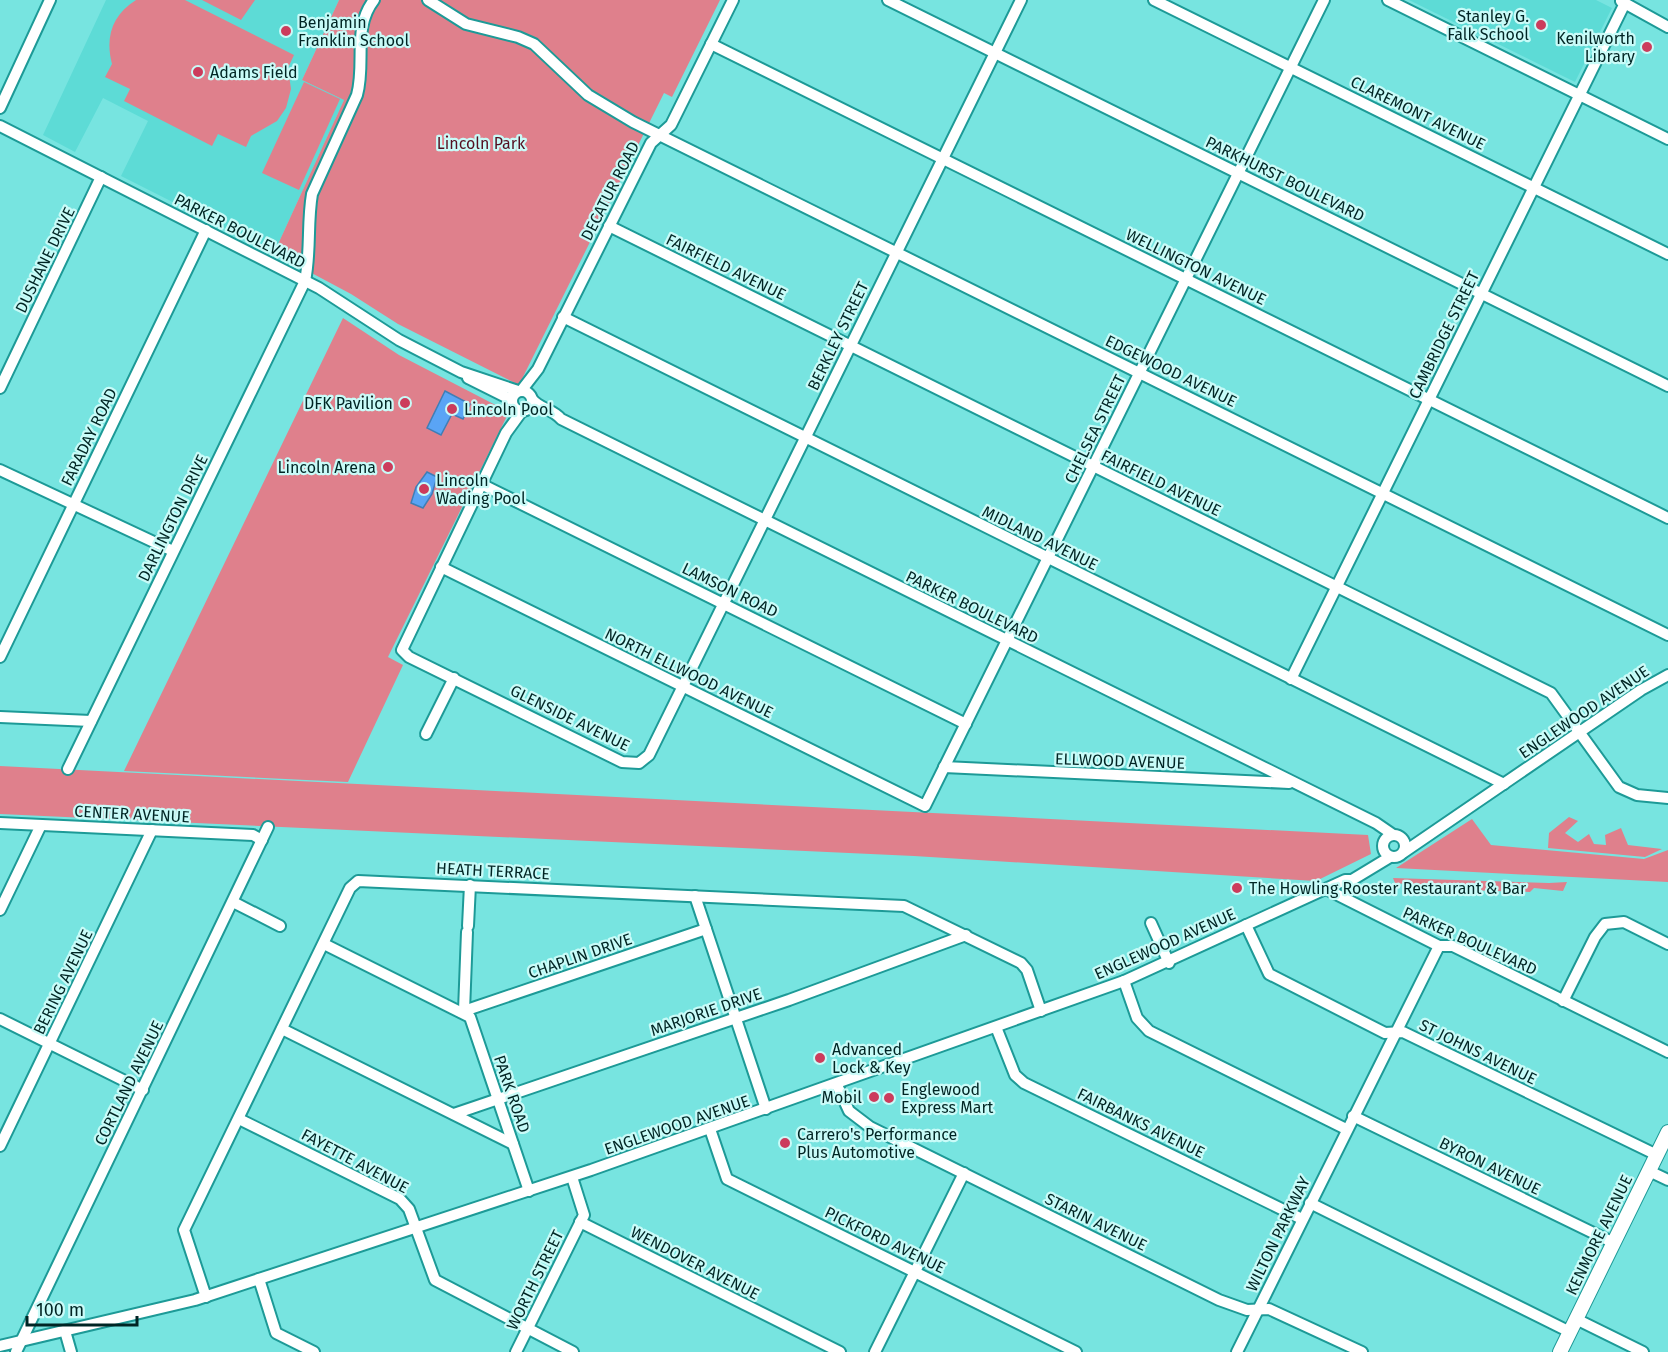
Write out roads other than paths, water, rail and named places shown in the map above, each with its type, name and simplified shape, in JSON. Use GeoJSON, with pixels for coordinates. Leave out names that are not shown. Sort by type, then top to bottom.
{"type":"FeatureCollection","features":[{"type":"Feature","properties":{"kind":"main road","name":"KENMORE AVENUE"},"geometry":{"type":"LineString","coordinates":[[1560,1352],[1668,1132]]}},
{"type":"Feature","properties":{"kind":"street"},"geometry":{"type":"LineString","coordinates":[[0,108],[50,0]]}},
{"type":"Feature","properties":{"kind":"street","name":"DARLINGTON DRIVE"},"geometry":{"type":"LineString","coordinates":[[68,768],[305,281],[310,258],[309,211],[312,194],[357,94],[361,78],[361,31],[366,10],[374,0]]}},
{"type":"Feature","properties":{"kind":"street","name":"EDGEWOOD AVENUE"},"geometry":{"type":"LineString","coordinates":[[428,0],[466,24],[518,37],[534,44],[593,99],[661,135],[1668,635]]}},
{"type":"Feature","properties":{"kind":"street","name":"DECATUR ROAD"},"geometry":{"type":"LineString","coordinates":[[525,394],[651,143],[671,125],[733,0]]}},
{"type":"Feature","properties":{"kind":"street","name":"PARKHURST BOULEVARD"},"geometry":{"type":"LineString","coordinates":[[888,0],[1668,387]]}},
{"type":"Feature","properties":{"kind":"street","name":"BERKLEY STREET"},"geometry":{"type":"LineString","coordinates":[[682,686],[1021,0]]}},
{"type":"Feature","properties":{"kind":"street","name":"CLAREMONT AVENUE"},"geometry":{"type":"LineString","coordinates":[[1154,0],[1668,254]]}},
{"type":"Feature","properties":{"kind":"street","name":"CHELSEA STREET"},"geometry":{"type":"LineString","coordinates":[[925,806],[1324,0]]}},
{"type":"Feature","properties":{"kind":"street"},"geometry":{"type":"LineString","coordinates":[[1388,0],[1668,139]]}},
{"type":"Feature","properties":{"kind":"street"},"geometry":{"type":"LineString","coordinates":[[1622,1],[1668,27]]}},
{"type":"Feature","properties":{"kind":"street","name":"CAMBRIDGE STREET"},"geometry":{"type":"LineString","coordinates":[[1291,679],[1534,188],[1622,1]]}},
{"type":"Feature","properties":{"kind":"street","name":"WELLINGTON AVENUE"},"geometry":{"type":"LineString","coordinates":[[711,44],[1668,518]]}},
{"type":"Feature","properties":{"kind":"street","name":"PARKER BOULEVARD"},"geometry":{"type":"LineString","coordinates":[[0,126],[305,281],[399,340],[461,372],[525,394],[540,406],[556,413],[561,419]]}},
{"type":"Feature","properties":{"kind":"street","name":"DUSHANE DRIVE"},"geometry":{"type":"LineString","coordinates":[[0,388],[101,177]]}},
{"type":"Feature","properties":{"kind":"street","name":"FAIRFIELD AVENUE"},"geometry":{"type":"LineString","coordinates":[[609,226],[1551,693],[1619,787],[1637,795],[1668,798]]}},
{"type":"Feature","properties":{"kind":"street","name":"FARADAY ROAD"},"geometry":{"type":"LineString","coordinates":[[0,657],[206,231]]}},
{"type":"Feature","properties":{"kind":"street","name":"MIDLAND AVENUE"},"geometry":{"type":"LineString","coordinates":[[563,317],[1504,784]]}},
{"type":"Feature","properties":{"kind":"street","name":"PARKER BOULEVARD"},"geometry":{"type":"LineString","coordinates":[[461,372],[471,381],[504,395],[518,407],[561,419],[1376,823],[1396,835]]}},
{"type":"Feature","properties":{"kind":"street"},"geometry":{"type":"LineString","coordinates":[[525,394],[531,405],[518,407],[512,397],[525,394]]}},
{"type":"Feature","properties":{"kind":"street"},"geometry":{"type":"LineString","coordinates":[[441,567],[518,407]]}},
{"type":"Feature","properties":{"kind":"street"},"geometry":{"type":"LineString","coordinates":[[0,470],[173,551]]}},
{"type":"Feature","properties":{"kind":"street","name":"LAMSON ROAD"},"geometry":{"type":"LineString","coordinates":[[481,484],[966,724]]}},
{"type":"Feature","properties":{"kind":"street","name":"GLENSIDE AVENUE"},"geometry":{"type":"LineString","coordinates":[[441,567],[403,645],[402,650],[409,657],[622,762],[633,764],[649,755],[682,686]]}},
{"type":"Feature","properties":{"kind":"street","name":"NORTH ELLWOOD AVENUE"},"geometry":{"type":"LineString","coordinates":[[441,567],[925,806]]}},
{"type":"Feature","properties":{"kind":"street","name":"ENGLEWOOD AVENUE"},"geometry":{"type":"LineString","coordinates":[[1385,850],[1398,857],[1426,834],[1668,675]]}},
{"type":"Feature","properties":{"kind":"street"},"geometry":{"type":"LineString","coordinates":[[426,734],[454,678]]}},
{"type":"Feature","properties":{"kind":"street"},"geometry":{"type":"LineString","coordinates":[[0,717],[91,721]]}},
{"type":"Feature","properties":{"kind":"street","name":"ELLWOOD AVENUE"},"geometry":{"type":"LineString","coordinates":[[944,767],[1295,784]]}},
{"type":"Feature","properties":{"kind":"street"},"geometry":{"type":"LineString","coordinates":[[1369,821],[1380,835],[1385,850]]}},
{"type":"Feature","properties":{"kind":"street","name":"CENTER AVENUE"},"geometry":{"type":"LineString","coordinates":[[0,823],[253,835],[262,840]]}},
{"type":"Feature","properties":{"kind":"street"},"geometry":{"type":"LineString","coordinates":[[0,910],[41,825]]}},
{"type":"Feature","properties":{"kind":"street","name":"CORTLAND AVENUE"},"geometry":{"type":"LineString","coordinates":[[16,1352],[268,827]]}},
{"type":"Feature","properties":{"kind":"street","name":"BERING AVENUE"},"geometry":{"type":"LineString","coordinates":[[0,1146],[152,830]]}},
{"type":"Feature","properties":{"kind":"street","name":"ENGLEWOOD AVENUE"},"geometry":{"type":"LineString","coordinates":[[0,1346],[207,1297],[572,1177],[996,1028],[1169,963],[1345,880],[1357,878],[1385,850],[1385,838],[1396,835],[1426,834]]}},
{"type":"Feature","properties":{"kind":"street"},"geometry":{"type":"LineString","coordinates":[[1396,835],[1405,845],[1404,852]]}},
{"type":"Feature","properties":{"kind":"street","name":"HEATH TERRACE"},"geometry":{"type":"LineString","coordinates":[[207,1297],[184,1230],[351,888],[358,881],[904,906],[1025,966],[1041,1011]]}},
{"type":"Feature","properties":{"kind":"street"},"geometry":{"type":"LineString","coordinates":[[324,944],[462,1012],[470,885]]}},
{"type":"Feature","properties":{"kind":"street","name":"PARKER BOULEVARD"},"geometry":{"type":"LineString","coordinates":[[1326,889],[1439,946],[1453,946],[1668,1052]]}},
{"type":"Feature","properties":{"kind":"street"},"geometry":{"type":"LineString","coordinates":[[695,896],[766,1109]]}},
{"type":"Feature","properties":{"kind":"street"},"geometry":{"type":"LineString","coordinates":[[233,902],[280,926]]}},
{"type":"Feature","properties":{"kind":"street"},"geometry":{"type":"LineString","coordinates":[[1563,1001],[1595,937],[1605,924],[1624,922],[1668,944]]}},
{"type":"Feature","properties":{"kind":"street"},"geometry":{"type":"LineString","coordinates":[[1151,923],[1169,963]]}},
{"type":"Feature","properties":{"kind":"street","name":"ST JOHNS AVENUE"},"geometry":{"type":"LineString","coordinates":[[1246,925],[1269,974],[1385,1033],[1403,1032],[1657,1155]]}},
{"type":"Feature","properties":{"kind":"street","name":"CHAPLIN DRIVE"},"geometry":{"type":"LineString","coordinates":[[462,1012],[706,929]]}},
{"type":"Feature","properties":{"kind":"street","name":"MARJORIE DRIVE"},"geometry":{"type":"LineString","coordinates":[[454,1114],[735,1018],[966,935]]}},
{"type":"Feature","properties":{"kind":"street"},"geometry":{"type":"LineString","coordinates":[[1353,1116],[1439,946]]}},
{"type":"Feature","properties":{"kind":"street"},"geometry":{"type":"LineString","coordinates":[[1124,981],[1137,1018],[1149,1031],[1346,1129]]}},
{"type":"Feature","properties":{"kind":"street","name":"PARK ROAD"},"geometry":{"type":"LineString","coordinates":[[462,1012],[470,1017],[529,1191]]}},
{"type":"Feature","properties":{"kind":"street"},"geometry":{"type":"LineString","coordinates":[[0,1019],[143,1090]]}},
{"type":"Feature","properties":{"kind":"street","name":"FAIRBANKS AVENUE"},"geometry":{"type":"LineString","coordinates":[[996,1028],[1015,1075],[1024,1083],[1302,1219]]}},
{"type":"Feature","properties":{"kind":"street"},"geometry":{"type":"LineString","coordinates":[[282,1029],[513,1144]]}},
{"type":"Feature","properties":{"kind":"street","name":"STARIN AVENUE"},"geometry":{"type":"LineString","coordinates":[[837,1085],[849,1111],[858,1120],[1220,1300],[1247,1310],[1269,1309],[1362,1352]]}},
{"type":"Feature","properties":{"kind":"street","name":"WILTON PARKWAY"},"geometry":{"type":"LineString","coordinates":[[1237,1352],[1353,1116]]}},
{"type":"Feature","properties":{"kind":"street","name":"BYRON AVENUE"},"geometry":{"type":"LineString","coordinates":[[1353,1116],[1614,1243]]}},
{"type":"Feature","properties":{"kind":"street","name":"FAYETTE AVENUE"},"geometry":{"type":"LineString","coordinates":[[238,1119],[400,1199],[409,1209],[435,1280],[573,1352]]}},
{"type":"Feature","properties":{"kind":"street","name":"PICKFORD AVENUE"},"geometry":{"type":"LineString","coordinates":[[710,1129],[727,1179],[1076,1352]]}},
{"type":"Feature","properties":{"kind":"street"},"geometry":{"type":"LineString","coordinates":[[1649,1171],[1668,1180]]}},
{"type":"Feature","properties":{"kind":"street"},"geometry":{"type":"LineString","coordinates":[[875,1352],[964,1173]]}},
{"type":"Feature","properties":{"kind":"street"},"geometry":{"type":"LineString","coordinates":[[572,1177],[584,1215],[580,1222]]}},
{"type":"Feature","properties":{"kind":"street"},"geometry":{"type":"LineString","coordinates":[[1310,1203],[1573,1325],[1643,1352]]}},
{"type":"Feature","properties":{"kind":"street","name":"WORTH STREET"},"geometry":{"type":"LineString","coordinates":[[516,1352],[580,1222]]}},
{"type":"Feature","properties":{"kind":"street","name":"WENDOVER AVENUE"},"geometry":{"type":"LineString","coordinates":[[580,1222],[840,1352]]}},
{"type":"Feature","properties":{"kind":"street"},"geometry":{"type":"LineString","coordinates":[[259,1279],[276,1333],[314,1352]]}},
{"type":"Feature","properties":{"kind":"street"},"geometry":{"type":"LineString","coordinates":[[65,1331],[71,1352]]}},
{"type":"Feature","properties":{"kind":"water","name":"Lincoln Pool"},"geometry":{"type":"Polygon","coordinates":[[[445,391],[470,404],[463,419],[452,414],[441,435],[427,428],[445,391]]]}},
{"type":"Feature","properties":{"kind":"water","name":"Lincoln Wading Pool"},"geometry":{"type":"Polygon","coordinates":[[[427,472],[437,477],[432,494],[423,508],[411,503],[416,487],[427,472]]]}},
{"type":"Feature","properties":{"kind":"place","name":"Stanley G. Falk School"},"geometry":{"type":"Point","coordinates":[1541,25]}},
{"type":"Feature","properties":{"kind":"place","name":"Benjamin Franklin School"},"geometry":{"type":"Point","coordinates":[286,31]}},
{"type":"Feature","properties":{"kind":"place","name":"Kenilworth Library"},"geometry":{"type":"Point","coordinates":[1647,47]}},
{"type":"Feature","properties":{"kind":"place","name":"Adams Field"},"geometry":{"type":"Point","coordinates":[198,72]}},
{"type":"Feature","properties":{"kind":"place","name":"DFK Pavilion"},"geometry":{"type":"Point","coordinates":[405,403]}},
{"type":"Feature","properties":{"kind":"place","name":"Lincoln Pool"},"geometry":{"type":"Point","coordinates":[452,409]}},
{"type":"Feature","properties":{"kind":"place","name":"Lincoln Arena"},"geometry":{"type":"Point","coordinates":[388,467]}},
{"type":"Feature","properties":{"kind":"place","name":"Lincoln Wading Pool"},"geometry":{"type":"Point","coordinates":[424,489]}},
{"type":"Feature","properties":{"kind":"place","name":"The Howling Rooster Restaurant & Bar"},"geometry":{"type":"Point","coordinates":[1237,888]}},
{"type":"Feature","properties":{"kind":"place","name":"Advanced Lock & Key"},"geometry":{"type":"Point","coordinates":[820,1058]}},
{"type":"Feature","properties":{"kind":"place","name":"Mobil"},"geometry":{"type":"Point","coordinates":[874,1097]}},
{"type":"Feature","properties":{"kind":"place","name":"Englewood Express Mart"},"geometry":{"type":"Point","coordinates":[889,1098]}},
{"type":"Feature","properties":{"kind":"place","name":"Carrero's Performance Plus Automotive"},"geometry":{"type":"Point","coordinates":[785,1143]}},
{"type":"Feature","properties":{"kind":"park label","name":"Lincoln Park"},"geometry":{"type":"Point","coordinates":[481,143]}}]}
